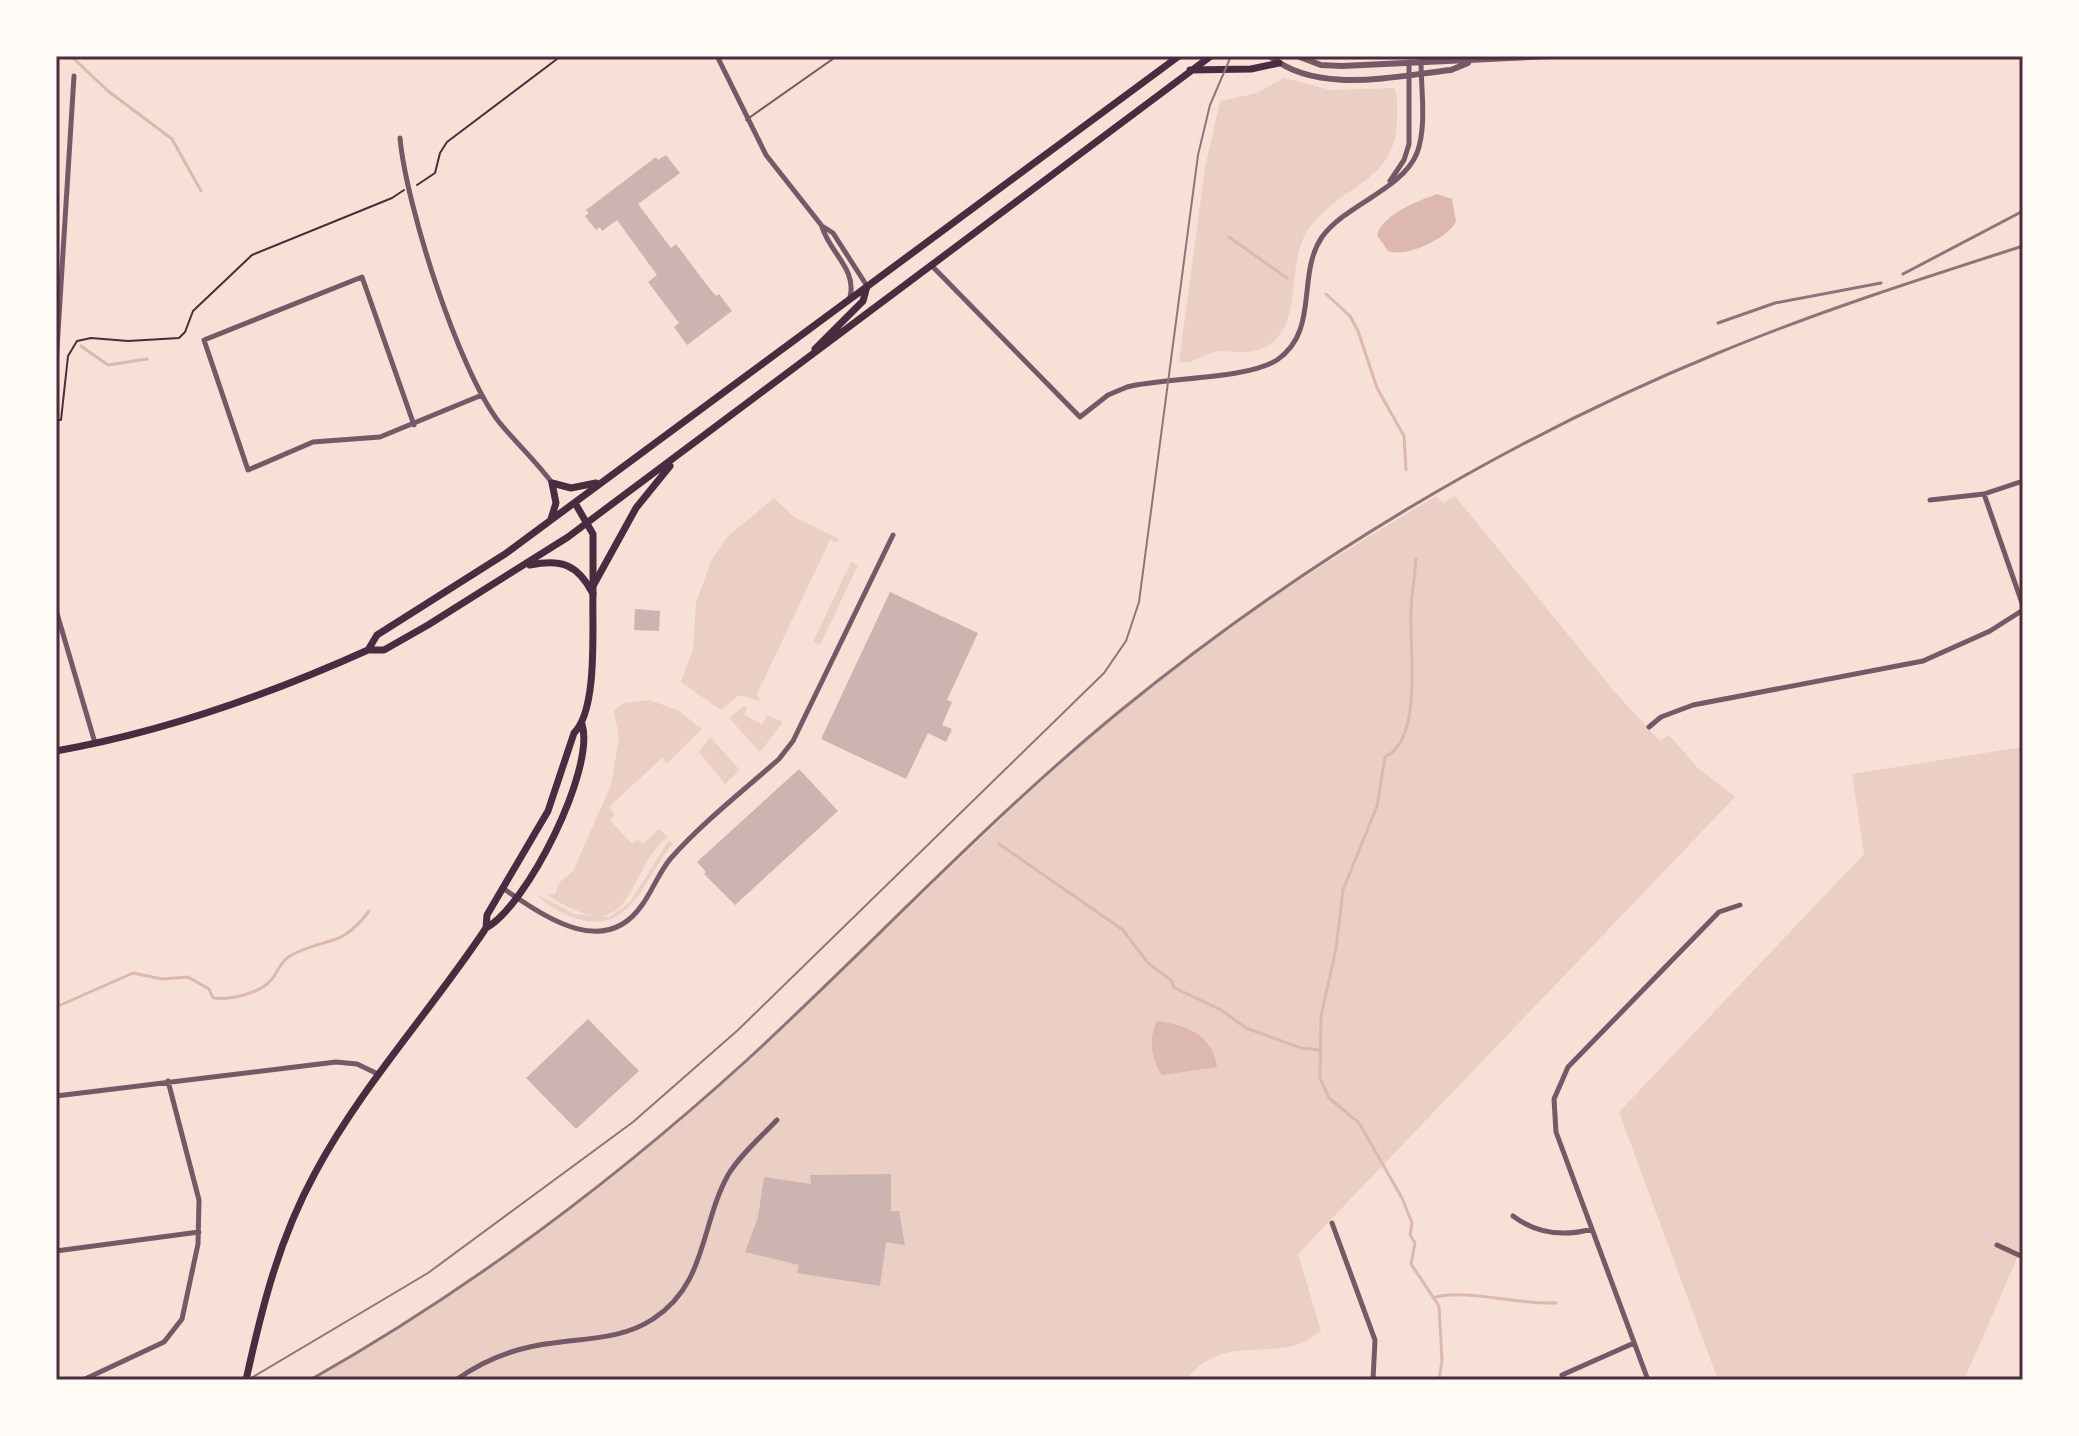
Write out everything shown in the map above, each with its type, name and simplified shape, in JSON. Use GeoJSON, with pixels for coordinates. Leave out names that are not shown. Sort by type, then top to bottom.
{"type":"FeatureCollection","features":[{"type":"Feature","properties":{"kind":"main road"},"geometry":{"type":"LineString","coordinates":[[368,650],[377,635],[482,571],[1179,56]]}},
{"type":"Feature","properties":{"kind":"main road"},"geometry":{"type":"LineString","coordinates":[[56,751],[226,708],[368,650],[384,650],[524,567],[673,461],[1188,70],[1211,56]]}},
{"type":"Feature","properties":{"kind":"main road"},"geometry":{"type":"LineString","coordinates":[[1188,70],[1251,69],[1279,63]]}},
{"type":"Feature","properties":{"kind":"main road"},"geometry":{"type":"LineString","coordinates":[[803,362],[863,301],[867,286]]}},
{"type":"Feature","properties":{"kind":"main road"},"geometry":{"type":"LineString","coordinates":[[593,590],[636,508],[673,461]]}},
{"type":"Feature","properties":{"kind":"main road"},"geometry":{"type":"LineString","coordinates":[[550,521],[556,503],[552,483],[571,488],[602,482]]}},
{"type":"Feature","properties":{"kind":"main road"},"geometry":{"type":"LineString","coordinates":[[246,1380],[271,1274],[298,1205],[336,1136],[379,1075],[486,928],[499,921],[516,897],[552,839],[574,784],[586,736],[582,724],[590,676],[594,540],[575,503]]}},
{"type":"Feature","properties":{"kind":"main road"},"geometry":{"type":"LineString","coordinates":[[524,567],[553,561],[564,563],[581,574],[593,590]]}},
{"type":"Feature","properties":{"kind":"main road"},"geometry":{"type":"LineString","coordinates":[[486,928],[487,915],[548,811],[574,733],[582,724]]}},
{"type":"Feature","properties":{"kind":"street"},"geometry":{"type":"LineString","coordinates":[[717,56],[746,120],[771,163],[822,226],[833,233],[867,286]]}},
{"type":"Feature","properties":{"kind":"street"},"geometry":{"type":"LineString","coordinates":[[1270,56],[1304,75],[1334,80],[1421,73],[1460,68],[1468,63]]}},
{"type":"Feature","properties":{"kind":"street"},"geometry":{"type":"LineString","coordinates":[[1297,56],[1321,65],[1342,66],[1451,59],[1468,63],[1551,56]]}},
{"type":"Feature","properties":{"kind":"street"},"geometry":{"type":"LineString","coordinates":[[931,265],[1080,417],[1122,389],[1257,368],[1280,357],[1293,345],[1303,324],[1312,261],[1321,240],[1333,225],[1389,181],[1404,173],[1417,151],[1422,126],[1421,61]]}},
{"type":"Feature","properties":{"kind":"street"},"geometry":{"type":"LineString","coordinates":[[1389,181],[1409,144],[1409,62]]}},
{"type":"Feature","properties":{"kind":"street"},"geometry":{"type":"LineString","coordinates":[[56,365],[74,76]]}},
{"type":"Feature","properties":{"kind":"street"},"geometry":{"type":"LineString","coordinates":[[400,138],[408,189],[439,286],[482,395],[499,422],[552,483]]}},
{"type":"Feature","properties":{"kind":"street"},"geometry":{"type":"LineString","coordinates":[[822,226],[826,239],[851,277],[850,297]]}},
{"type":"Feature","properties":{"kind":"street"},"geometry":{"type":"LineString","coordinates":[[414,425],[362,277],[204,340],[248,470],[313,442],[380,437],[414,425],[482,395]]}},
{"type":"Feature","properties":{"kind":"street"},"geometry":{"type":"LineString","coordinates":[[1930,500],[1984,494],[2023,481]]}},
{"type":"Feature","properties":{"kind":"street"},"geometry":{"type":"LineString","coordinates":[[1649,727],[1686,707],[1923,661],[1990,631],[2023,608],[1984,494]]}},
{"type":"Feature","properties":{"kind":"street"},"geometry":{"type":"LineString","coordinates":[[504,889],[565,926],[582,932],[611,929],[634,914],[670,859],[793,741],[893,535]]}},
{"type":"Feature","properties":{"kind":"street"},"geometry":{"type":"LineString","coordinates":[[56,610],[95,743]]}},
{"type":"Feature","properties":{"kind":"street"},"geometry":{"type":"LineString","coordinates":[[1648,1380],[1556,1132],[1553,1109],[1557,1087],[1568,1067],[1719,912],[1740,905]]}},
{"type":"Feature","properties":{"kind":"street"},"geometry":{"type":"LineString","coordinates":[[56,1096],[336,1062],[357,1064],[379,1075]]}},
{"type":"Feature","properties":{"kind":"street"},"geometry":{"type":"LineString","coordinates":[[83,1380],[164,1342],[177,1329],[199,1232],[196,1184],[168,1081]]}},
{"type":"Feature","properties":{"kind":"street"},"geometry":{"type":"LineString","coordinates":[[456,1380],[507,1352],[617,1335],[650,1321],[667,1309],[683,1292],[696,1271],[728,1175],[777,1120]]}},
{"type":"Feature","properties":{"kind":"street"},"geometry":{"type":"LineString","coordinates":[[1513,1216],[1526,1225],[1554,1234],[1592,1229]]}},
{"type":"Feature","properties":{"kind":"street"},"geometry":{"type":"LineString","coordinates":[[1332,1223],[1375,1340],[1377,1353],[1373,1380]]}},
{"type":"Feature","properties":{"kind":"street"},"geometry":{"type":"LineString","coordinates":[[56,1251],[199,1232]]}},
{"type":"Feature","properties":{"kind":"street"},"geometry":{"type":"LineString","coordinates":[[1997,1245],[2023,1257]]}},
{"type":"Feature","properties":{"kind":"street"},"geometry":{"type":"LineString","coordinates":[[1562,1375],[1634,1343]]}},
{"type":"Feature","properties":{"kind":"lane"},"geometry":{"type":"LineString","coordinates":[[746,120],[837,56]]}},
{"type":"Feature","properties":{"kind":"path"},"geometry":{"type":"LineString","coordinates":[[419,184],[435,173],[440,153],[447,142],[561,56]]}},
{"type":"Feature","properties":{"kind":"path"},"geometry":{"type":"LineString","coordinates":[[56,420],[61,420],[65,404],[68,356],[77,341],[87,338],[144,341],[179,338],[193,311],[252,255],[392,198],[399,192]]}},
{"type":"Feature","properties":{"kind":"path"},"geometry":{"type":"LineString","coordinates":[[56,409],[62,407]]}},
{"type":"Feature","properties":{"kind":"shaded area"},"geometry":{"type":"Polygon","coordinates":[[[1284,78],[1331,90],[1394,88],[1397,102],[1395,139],[1379,169],[1323,212],[1310,227],[1298,255],[1288,318],[1283,331],[1274,341],[1253,351],[1218,351],[1190,362],[1179,362],[1205,168],[1220,101],[1257,93],[1284,78]]]}},
{"type":"Feature","properties":{"kind":"shaded area"},"geometry":{"type":"Polygon","coordinates":[[[1437,194],[1452,199],[1456,222],[1451,228],[1436,240],[1415,249],[1388,251],[1377,235],[1386,221],[1402,209],[1437,194]]]}},
{"type":"Feature","properties":{"kind":"shaded area"},"geometry":{"type":"Polygon","coordinates":[[[1436,496],[1443,503],[1455,496],[1614,691],[1660,741],[1669,735],[1697,767],[1735,797],[1298,1254],[1321,1331],[1300,1344],[1284,1348],[1225,1353],[1199,1367],[1186,1380],[309,1380],[480,1271],[642,1149],[745,1061],[1041,782],[1177,666],[1285,589],[1436,496]]]}},
{"type":"Feature","properties":{"kind":"shaded area"},"geometry":{"type":"Polygon","coordinates":[[[774,498],[794,517],[837,538],[838,542],[830,540],[757,694],[761,701],[739,695],[721,710],[681,682],[693,649],[696,603],[711,561],[727,537],[774,498]]]}},
{"type":"Feature","properties":{"kind":"shaded area"},"geometry":{"type":"Polygon","coordinates":[[[851,562],[858,565],[820,645],[813,642],[851,562]]]}},
{"type":"Feature","properties":{"kind":"shaded area"},"geometry":{"type":"Polygon","coordinates":[[[650,700],[679,711],[702,729],[667,763],[662,758],[609,807],[615,815],[610,820],[632,844],[638,839],[643,844],[659,829],[667,837],[652,854],[623,903],[612,913],[597,916],[575,910],[546,894],[555,894],[559,883],[573,871],[611,785],[619,737],[614,711],[623,703],[650,700]]]}},
{"type":"Feature","properties":{"kind":"shaded area"},"geometry":{"type":"Polygon","coordinates":[[[744,706],[747,707],[744,715],[762,724],[767,715],[783,722],[760,752],[729,718],[744,706]]]}},
{"type":"Feature","properties":{"kind":"shaded area"},"geometry":{"type":"Polygon","coordinates":[[[710,737],[740,770],[725,784],[699,752],[710,737]]]}},
{"type":"Feature","properties":{"kind":"shaded area"},"geometry":{"type":"Polygon","coordinates":[[[2023,747],[2023,1245],[1964,1380],[1718,1380],[1619,1112],[1864,854],[1852,774],[2023,747]]]}},
{"type":"Feature","properties":{"kind":"shaded area"},"geometry":{"type":"Polygon","coordinates":[[[669,840],[673,844],[638,896],[616,916],[602,921],[585,921],[559,911],[536,894],[574,914],[610,917],[630,902],[669,840]]]}},
{"type":"Feature","properties":{"kind":"shaded area"},"geometry":{"type":"Polygon","coordinates":[[[1157,1021],[1178,1025],[1204,1039],[1215,1056],[1217,1067],[1162,1075],[1152,1048],[1152,1034],[1157,1021]]]}},
{"type":"Feature","properties":{"kind":"building"},"geometry":{"type":"Polygon","coordinates":[[[666,155],[680,173],[638,204],[671,248],[676,244],[710,289],[716,296],[719,294],[732,311],[687,345],[674,327],[679,323],[648,282],[657,275],[617,220],[602,231],[600,227],[596,230],[585,216],[589,213],[586,210],[656,157],[658,160],[666,155]]]}},
{"type":"Feature","properties":{"kind":"building"},"geometry":{"type":"Polygon","coordinates":[[[890,592],[978,633],[947,700],[952,702],[942,725],[952,729],[946,742],[928,733],[906,779],[821,739],[890,592]]]}},
{"type":"Feature","properties":{"kind":"building"},"geometry":{"type":"Polygon","coordinates":[[[635,609],[660,611],[659,631],[634,630],[635,609]]]}},
{"type":"Feature","properties":{"kind":"building"},"geometry":{"type":"Polygon","coordinates":[[[799,769],[838,811],[735,905],[704,874],[706,872],[697,862],[799,769]]]}},
{"type":"Feature","properties":{"kind":"building"},"geometry":{"type":"Polygon","coordinates":[[[588,1019],[639,1071],[576,1129],[526,1078],[588,1019]]]}},
{"type":"Feature","properties":{"kind":"building"},"geometry":{"type":"Polygon","coordinates":[[[891,1174],[891,1211],[899,1211],[905,1245],[886,1242],[880,1286],[797,1273],[799,1265],[745,1252],[758,1217],[764,1177],[811,1184],[810,1175],[891,1174]]]}},
{"type":"Feature","properties":{"kind":"waterway"},"geometry":{"type":"LineString","coordinates":[[71,56],[108,91],[172,139],[201,191]]}},
{"type":"Feature","properties":{"kind":"waterway"},"geometry":{"type":"LineString","coordinates":[[1229,237],[1287,278]]}},
{"type":"Feature","properties":{"kind":"waterway"},"geometry":{"type":"LineString","coordinates":[[1326,294],[1350,316],[1358,331],[1377,388],[1404,436],[1406,470]]}},
{"type":"Feature","properties":{"kind":"waterway"},"geometry":{"type":"LineString","coordinates":[[81,346],[108,365],[147,359]]}},
{"type":"Feature","properties":{"kind":"waterway"},"geometry":{"type":"LineString","coordinates":[[1416,559],[1411,609],[1410,712],[1397,747],[1385,757],[1377,806],[1343,890],[1336,949],[1321,1016],[1320,1078],[1329,1098],[1359,1123],[1402,1198],[1412,1223],[1410,1235],[1415,1243],[1411,1264],[1439,1306],[1442,1361],[1439,1380]]}},
{"type":"Feature","properties":{"kind":"waterway"},"geometry":{"type":"LineString","coordinates":[[999,844],[1123,930],[1148,963],[1172,981],[1173,987],[1221,1010],[1246,1028],[1301,1048],[1321,1050]]}},
{"type":"Feature","properties":{"kind":"waterway"},"geometry":{"type":"LineString","coordinates":[[56,1007],[133,973],[162,979],[188,977],[209,989],[213,998],[244,995],[266,985],[290,956],[349,932],[369,911]]}},
{"type":"Feature","properties":{"kind":"waterway"},"geometry":{"type":"LineString","coordinates":[[1433,1298],[1460,1295],[1556,1303]]}},
{"type":"Feature","properties":{"kind":"tram line"},"geometry":{"type":"LineString","coordinates":[[248,1380],[428,1273],[633,1122],[738,1030],[1104,673],[1126,641],[1139,602],[1198,155],[1210,105],[1231,56]]}},
{"type":"Feature","properties":{"kind":"railway"},"geometry":{"type":"LineString","coordinates":[[1903,274],[2023,211]]}},
{"type":"Feature","properties":{"kind":"railway"},"geometry":{"type":"LineString","coordinates":[[310,1380],[482,1272],[645,1149],[747,1060],[1071,752],[1189,657],[1332,556],[1482,466],[1638,388],[1793,324],[2023,246]]}},
{"type":"Feature","properties":{"kind":"railway"},"geometry":{"type":"LineString","coordinates":[[1718,323],[1775,303],[1881,283]]}}]}
